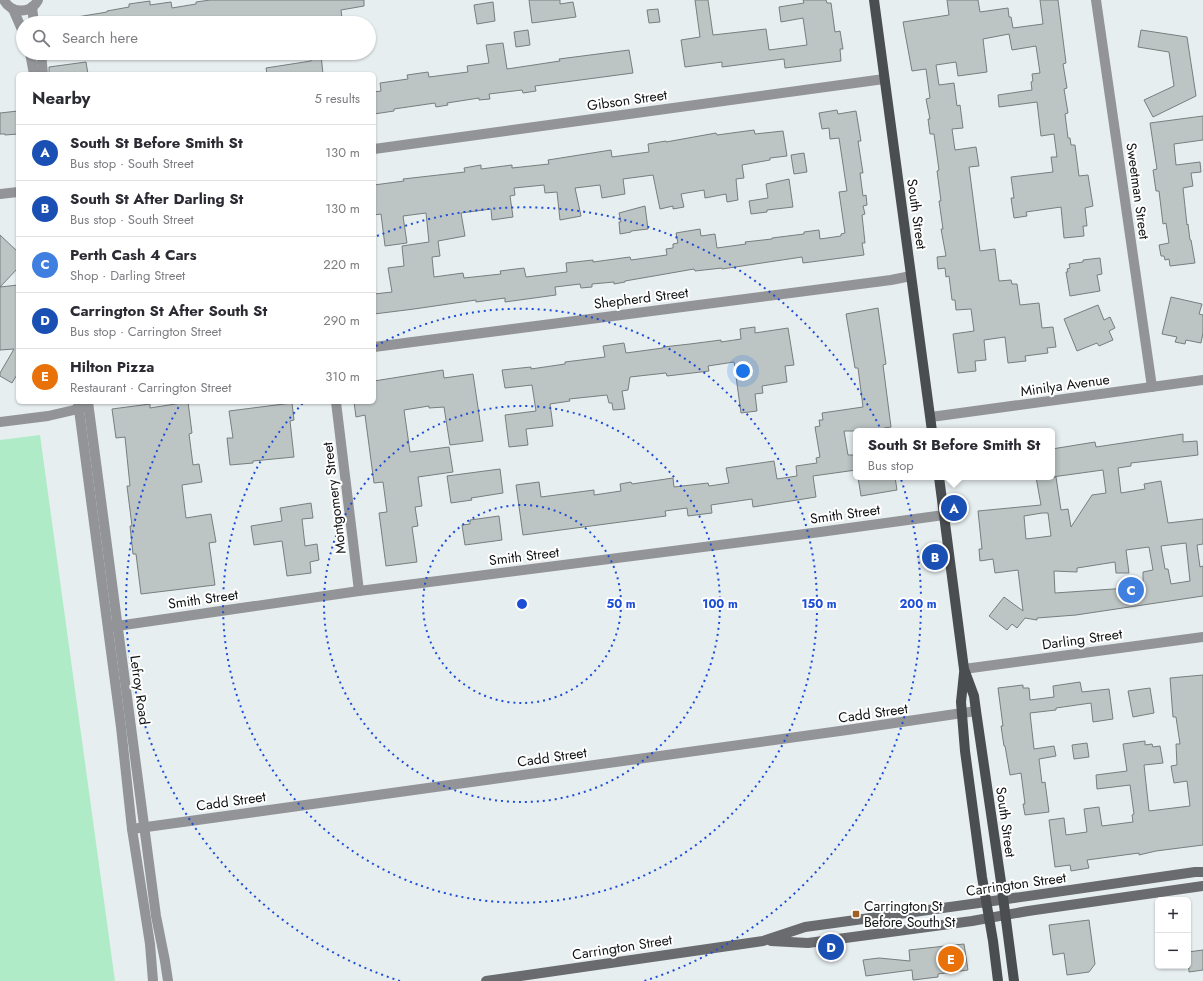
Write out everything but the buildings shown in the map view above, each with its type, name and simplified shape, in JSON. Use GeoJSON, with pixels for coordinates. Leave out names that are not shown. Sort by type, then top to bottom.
{"type":"FeatureCollection","features":[{"type":"Feature","properties":{"kind":"main road","name":"South Street"},"geometry":{"type":"LineString","coordinates":[[874,0],[932,428]]}},
{"type":"Feature","properties":{"kind":"main road","name":"South Street"},"geometry":{"type":"LineString","coordinates":[[939,480],[964,669],[961,702],[973,811],[998,981]]}},
{"type":"Feature","properties":{"kind":"main road","name":"South Street"},"geometry":{"type":"LineString","coordinates":[[964,669],[974,696],[1014,981]]}},
{"type":"Feature","properties":{"kind":"main road","name":"Carrington Street"},"geometry":{"type":"LineString","coordinates":[[486,981],[763,941],[805,927],[1203,872]]}},
{"type":"Feature","properties":{"kind":"main road","name":"Carrington Street"},"geometry":{"type":"LineString","coordinates":[[763,941],[808,943],[1203,886]]}},
{"type":"Feature","properties":{"kind":"street","name":"Sweetman Street"},"geometry":{"type":"LineString","coordinates":[[1096,0],[1152,387]]}},
{"type":"Feature","properties":{"kind":"street"},"geometry":{"type":"LineString","coordinates":[[3,2],[14,9],[23,11],[35,4]]}},
{"type":"Feature","properties":{"kind":"street"},"geometry":{"type":"LineString","coordinates":[[34,16],[35,4]]}},
{"type":"Feature","properties":{"kind":"street"},"geometry":{"type":"LineString","coordinates":[[14,9],[17,16]]}},
{"type":"Feature","properties":{"kind":"street"},"geometry":{"type":"LineString","coordinates":[[31,60],[34,72]]}},
{"type":"Feature","properties":{"kind":"street"},"geometry":{"type":"LineString","coordinates":[[41,60],[43,72]]}},
{"type":"Feature","properties":{"kind":"street","name":"Gibson Street"},"geometry":{"type":"LineString","coordinates":[[376,149],[884,79]]}},
{"type":"Feature","properties":{"kind":"street"},"geometry":{"type":"LineString","coordinates":[[0,194],[16,192]]}},
{"type":"Feature","properties":{"kind":"street","name":"Shepherd Street"},"geometry":{"type":"LineString","coordinates":[[376,347],[891,280],[911,276]]}},
{"type":"Feature","properties":{"kind":"street","name":"Minilya Avenue"},"geometry":{"type":"LineString","coordinates":[[931,417],[1203,380]]}},
{"type":"Feature","properties":{"kind":"street","name":"Montgomery Street"},"geometry":{"type":"LineString","coordinates":[[336,404],[359,591]]}},
{"type":"Feature","properties":{"kind":"street"},"geometry":{"type":"LineString","coordinates":[[0,422],[48,416],[83,405]]}},
{"type":"Feature","properties":{"kind":"street","name":"Lefroy Road"},"geometry":{"type":"LineString","coordinates":[[83,405],[113,626],[156,916],[168,981]]}},
{"type":"Feature","properties":{"kind":"street","name":"Smith Street"},"geometry":{"type":"LineString","coordinates":[[113,626],[359,591],[944,515]]}},
{"type":"Feature","properties":{"kind":"street","name":"Lefroy Road"},"geometry":{"type":"LineString","coordinates":[[113,626],[121,727],[132,829],[150,944],[153,981]]}},
{"type":"Feature","properties":{"kind":"street","name":"Darling Street"},"geometry":{"type":"LineString","coordinates":[[964,669],[1203,637]]}},
{"type":"Feature","properties":{"kind":"street","name":"Cadd Street"},"geometry":{"type":"LineString","coordinates":[[132,829],[976,711]]}},
{"type":"Feature","properties":{"kind":"green space"},"geometry":{"type":"Polygon","coordinates":[[[40,435],[115,981],[0,981],[0,440],[40,435]]]}},
{"type":"Feature","properties":{"kind":"place","name":"South St Before Smith St"},"geometry":{"type":"Point","coordinates":[954,508]}},
{"type":"Feature","properties":{"kind":"place","name":"South St After Darling St"},"geometry":{"type":"Point","coordinates":[935,557]}},
{"type":"Feature","properties":{"kind":"place","name":"Perth Cash 4 Cars"},"geometry":{"type":"Point","coordinates":[1131,590]}},
{"type":"Feature","properties":{"kind":"place","name":"Carrington St Before South St"},"geometry":{"type":"Point","coordinates":[856,914]}},
{"type":"Feature","properties":{"kind":"place","name":"Carrington St After South St"},"geometry":{"type":"Point","coordinates":[831,947]}},
{"type":"Feature","properties":{"kind":"place","name":"Hilton Pizza"},"geometry":{"type":"Point","coordinates":[951,959]}}]}
